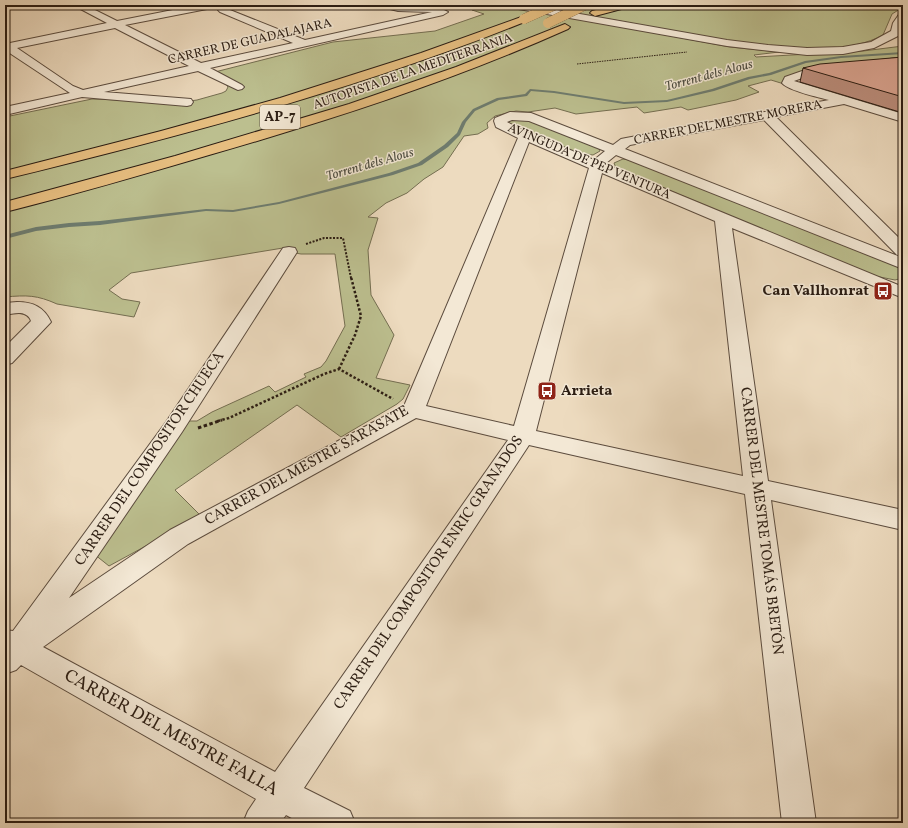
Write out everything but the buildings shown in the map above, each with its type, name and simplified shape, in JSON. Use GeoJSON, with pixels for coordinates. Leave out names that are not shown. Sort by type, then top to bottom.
{"type":"FeatureCollection","features":[{"type":"Feature","properties":{"kind":"highway"},"geometry":{"type":"LineString","coordinates":[[117,135],[347,71],[440,40],[510,10],[530,5]]}},
{"type":"Feature","properties":{"kind":"highway","name":"AUTOPISTA DE LA MEDITERRÀNIA"},"geometry":{"type":"LineString","coordinates":[[5,175],[156,136],[303,95],[431,54],[555,5]]}},
{"type":"Feature","properties":{"kind":"highway","name":"AUTOPISTA DE LA MEDITERRÀNIA"},"geometry":{"type":"LineString","coordinates":[[296,112],[462,58],[548,23],[585,5]]}},
{"type":"Feature","properties":{"kind":"highway"},"geometry":{"type":"LineString","coordinates":[[5,207],[174,161],[308,121],[414,86],[486,60],[530,43],[605,9],[626,5]]}},
{"type":"Feature","properties":{"kind":"street"},"geometry":{"type":"LineString","coordinates":[[78,5],[238,87]]}},
{"type":"Feature","properties":{"kind":"street"},"geometry":{"type":"LineString","coordinates":[[6,45],[212,5]]}},
{"type":"Feature","properties":{"kind":"street"},"geometry":{"type":"LineString","coordinates":[[217,5],[242,7]]}},
{"type":"Feature","properties":{"kind":"street"},"geometry":{"type":"LineString","coordinates":[[307,5],[380,5]]}},
{"type":"Feature","properties":{"kind":"street","name":"CARRER DE GUADALAJARA"},"geometry":{"type":"LineString","coordinates":[[5,112],[443,12],[390,7],[384,5]]}},
{"type":"Feature","properties":{"kind":"street"},"geometry":{"type":"LineString","coordinates":[[228,7],[224,10],[305,44]]}},
{"type":"Feature","properties":{"kind":"street"},"geometry":{"type":"LineString","coordinates":[[510,10],[744,46],[798,51],[844,50],[870,47],[880,44],[896,33],[898,23],[903,15]]}},
{"type":"Feature","properties":{"kind":"street"},"geometry":{"type":"LineString","coordinates":[[6,45],[70,88],[83,94],[187,102]]}},
{"type":"Feature","properties":{"kind":"street"},"geometry":{"type":"LineString","coordinates":[[844,70],[810,72],[794,76],[788,81],[788,83],[793,86],[903,118]]}},
{"type":"Feature","properties":{"kind":"street","name":"CARRER DEL MESTRE MORERA"},"geometry":{"type":"LineString","coordinates":[[597,166],[601,160],[626,142],[843,101]]}},
{"type":"Feature","properties":{"kind":"street","name":"AVINGUDA DE PEP VENTURA"},"geometry":{"type":"LineString","coordinates":[[903,264],[531,117],[510,116],[500,121],[505,128],[903,292]]}},
{"type":"Feature","properties":{"kind":"street"},"geometry":{"type":"LineString","coordinates":[[767,116],[903,251]]}},
{"type":"Feature","properties":{"kind":"street","name":"CARRER DEL MESTRE SARASATE"},"geometry":{"type":"LineString","coordinates":[[9,650],[179,537],[412,410],[526,136]]}},
{"type":"Feature","properties":{"kind":"street","name":"CARRER DEL COMPOSITOR ENRIC GRANADOS"},"geometry":{"type":"LineString","coordinates":[[260,823],[523,436],[597,166]]}},
{"type":"Feature","properties":{"kind":"street","name":"CARRER DEL MESTRE TOMÁS BRETÓN"},"geometry":{"type":"LineString","coordinates":[[724,219],[799,823]]}},
{"type":"Feature","properties":{"kind":"street","name":"CARRER DEL COMPOSITOR CHUECA"},"geometry":{"type":"LineString","coordinates":[[9,650],[174,427],[289,252]]}},
{"type":"Feature","properties":{"kind":"street"},"geometry":{"type":"LineString","coordinates":[[5,309],[17,307],[33,309],[39,314],[41,322],[5,360]]}},
{"type":"Feature","properties":{"kind":"street"},"geometry":{"type":"LineString","coordinates":[[412,410],[903,520]]}},
{"type":"Feature","properties":{"kind":"street","name":"CARRER DEL MESTRE FALLA"},"geometry":{"type":"LineString","coordinates":[[9,650],[280,794],[338,823]]}},
{"type":"Feature","properties":{"kind":"path"},"geometry":{"type":"LineString","coordinates":[[577,64],[692,51]]}},
{"type":"Feature","properties":{"kind":"path"},"geometry":{"type":"LineString","coordinates":[[174,427],[169,431],[207,426],[229,418],[324,374],[339,369],[355,335],[361,316],[355,297],[343,238],[336,237],[311,242],[289,252]]}},
{"type":"Feature","properties":{"kind":"path"},"geometry":{"type":"LineString","coordinates":[[339,369],[412,410]]}},
{"type":"Feature","properties":{"kind":"green space"},"geometry":{"type":"Polygon","coordinates":[[[484,5],[896,5],[900,9],[892,14],[883,35],[857,45],[824,49],[788,48],[749,44],[601,18],[596,22],[730,47],[779,52],[754,55],[756,57],[863,51],[903,46],[903,63],[812,71],[784,84],[771,80],[748,86],[759,92],[736,100],[688,110],[681,107],[644,113],[637,107],[576,114],[555,108],[528,112],[516,111],[495,116],[487,123],[488,128],[478,134],[464,136],[443,167],[424,179],[407,193],[386,203],[368,217],[378,218],[368,250],[371,295],[394,335],[376,378],[410,385],[403,399],[341,437],[297,405],[175,490],[201,516],[109,566],[94,554],[189,421],[197,421],[212,412],[269,386],[275,392],[306,377],[304,374],[321,367],[326,361],[345,326],[335,254],[301,254],[289,252],[289,247],[131,273],[109,290],[122,299],[140,302],[134,317],[57,304],[32,296],[5,297],[5,117],[92,99],[182,102],[197,100],[222,93],[226,91],[228,87],[225,83],[207,74],[333,42],[435,31],[484,14],[472,10],[484,5]]]}},
{"type":"Feature","properties":{"kind":"green space"},"geometry":{"type":"Polygon","coordinates":[[[509,119],[525,119],[598,147],[600,151],[593,155],[574,152],[508,125],[507,122],[509,119]]]}},
{"type":"Feature","properties":{"kind":"green space"},"geometry":{"type":"Polygon","coordinates":[[[623,159],[630,160],[898,266],[903,269],[903,278],[895,280],[875,276],[616,168],[614,163],[623,159]]]}},
{"type":"Feature","properties":{"kind":"waterway","name":"Torrent dels Alous"},"geometry":{"type":"LineString","coordinates":[[5,237],[36,229],[69,225],[100,223],[206,210],[233,211],[279,203],[391,174],[420,164],[446,146],[459,134],[464,122],[474,110],[498,99],[526,95],[530,90],[554,92],[624,103],[667,101],[713,90],[749,78],[770,74],[805,62],[841,57],[903,53]]}},
{"type":"Feature","properties":{"kind":"place","name":"Can Vallhonrat"},"geometry":{"type":"Point","coordinates":[883,291]}},
{"type":"Feature","properties":{"kind":"place","name":"Arrieta"},"geometry":{"type":"Point","coordinates":[547,391]}}]}
